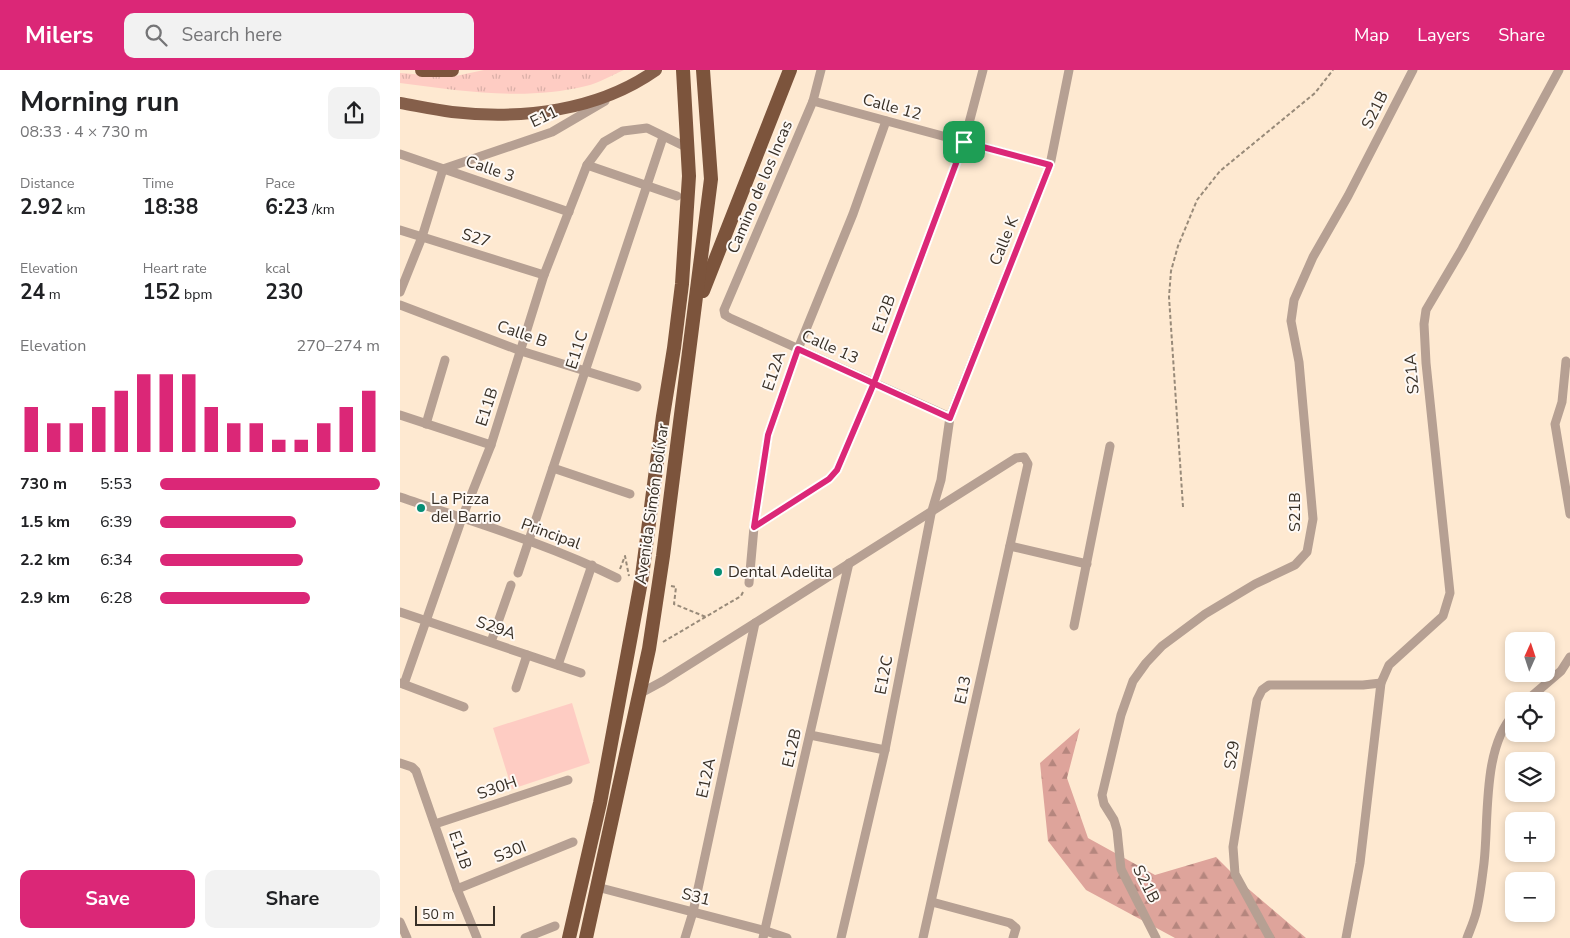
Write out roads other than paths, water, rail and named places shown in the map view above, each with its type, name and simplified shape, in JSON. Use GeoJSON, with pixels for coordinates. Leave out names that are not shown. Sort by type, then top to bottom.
{"type":"FeatureCollection","features":[{"type":"Feature","properties":{"kind":"highway"},"geometry":{"type":"LineString","coordinates":[[422,70],[452,70]]}},
{"type":"Feature","properties":{"kind":"highway","name":"Avenida Simón Bolívar"},"geometry":{"type":"LineString","coordinates":[[569,938],[600,803],[642,576],[682,284],[689,176],[683,70]]}},
{"type":"Feature","properties":{"kind":"highway","name":"Avenida Simón Bolívar"},"geometry":{"type":"LineString","coordinates":[[586,938],[650,649],[696,311],[711,179],[703,70]]}},
{"type":"Feature","properties":{"kind":"highway"},"geometry":{"type":"LineString","coordinates":[[696,311],[790,70]]}},
{"type":"Feature","properties":{"kind":"main road"},"geometry":{"type":"LineString","coordinates":[[400,103],[452,112],[491,114],[534,112],[574,107],[617,93],[640,82],[656,70]]}},
{"type":"Feature","properties":{"kind":"street","name":"Camino de los Incas"},"geometry":{"type":"LineString","coordinates":[[725,315],[724,310],[813,101],[822,70]]}},
{"type":"Feature","properties":{"kind":"street","name":"E12B"},"geometry":{"type":"LineString","coordinates":[[754,527],[829,479],[837,470],[874,383],[964,142],[984,70]]}},
{"type":"Feature","properties":{"kind":"street","name":"Calle K"},"geometry":{"type":"LineString","coordinates":[[950,418],[1050,165],[1069,70]]}},
{"type":"Feature","properties":{"kind":"street","name":"S21B"},"geometry":{"type":"LineString","coordinates":[[1156,938],[1121,868],[1117,830],[1114,820],[1104,804],[1102,795],[1121,714],[1133,681],[1162,646],[1205,614],[1255,584],[1295,565],[1308,552],[1313,519],[1299,362],[1291,321],[1294,300],[1313,258],[1348,196],[1413,70]]}},
{"type":"Feature","properties":{"kind":"street","name":"S21A"},"geometry":{"type":"LineString","coordinates":[[1381,683],[1389,665],[1443,616],[1450,593],[1426,363],[1424,324],[1426,310],[1467,241],[1559,70]]}},
{"type":"Feature","properties":{"kind":"street","name":"E11"},"geometry":{"type":"LineString","coordinates":[[443,168],[552,132],[617,93]]}},
{"type":"Feature","properties":{"kind":"street","name":"Calle 12"},"geometry":{"type":"LineString","coordinates":[[813,101],[1050,165]]}},
{"type":"Feature","properties":{"kind":"street","name":"E12A"},"geometry":{"type":"LineString","coordinates":[[749,583],[754,527],[768,435],[798,349],[853,214],[886,121]]}},
{"type":"Feature","properties":{"kind":"street","name":"E11B"},"geometry":{"type":"LineString","coordinates":[[402,683],[427,621],[462,518],[491,445],[544,275],[570,212],[586,165],[604,142],[623,132],[647,128],[663,137]]}},
{"type":"Feature","properties":{"kind":"street"},"geometry":{"type":"LineString","coordinates":[[663,137],[688,142]]}},
{"type":"Feature","properties":{"kind":"street","name":"E11C"},"geometry":{"type":"LineString","coordinates":[[518,572],[663,137]]}},
{"type":"Feature","properties":{"kind":"street","name":"Calle 3"},"geometry":{"type":"LineString","coordinates":[[400,154],[570,212]]}},
{"type":"Feature","properties":{"kind":"street"},"geometry":{"type":"LineString","coordinates":[[467,178],[467,170],[478,158]]}},
{"type":"Feature","properties":{"kind":"street"},"geometry":{"type":"LineString","coordinates":[[586,165],[678,196]]}},
{"type":"Feature","properties":{"kind":"street"},"geometry":{"type":"LineString","coordinates":[[400,292],[422,238],[443,168]]}},
{"type":"Feature","properties":{"kind":"street","name":"S27"},"geometry":{"type":"LineString","coordinates":[[400,230],[544,275]]}},
{"type":"Feature","properties":{"kind":"street","name":"Calle B"},"geometry":{"type":"LineString","coordinates":[[400,305],[521,351],[637,386]]}},
{"type":"Feature","properties":{"kind":"street","name":"Calle 13"},"geometry":{"type":"LineString","coordinates":[[725,315],[950,418]]}},
{"type":"Feature","properties":{"kind":"street"},"geometry":{"type":"LineString","coordinates":[[426,424],[445,360]]}},
{"type":"Feature","properties":{"kind":"street"},"geometry":{"type":"LineString","coordinates":[[1566,362],[1562,402],[1556,424],[1570,514]]}},
{"type":"Feature","properties":{"kind":"street"},"geometry":{"type":"LineString","coordinates":[[400,415],[491,445]]}},
{"type":"Feature","properties":{"kind":"street","name":"E12C"},"geometry":{"type":"LineString","coordinates":[[841,938],[885,750],[931,514],[941,480],[950,418]]}},
{"type":"Feature","properties":{"kind":"street"},"geometry":{"type":"LineString","coordinates":[[1074,626],[1110,446]]}},
{"type":"Feature","properties":{"kind":"street","name":"E13"},"geometry":{"type":"LineString","coordinates":[[923,938],[1028,464],[1024,457],[1016,458],[931,514]]}},
{"type":"Feature","properties":{"kind":"street"},"geometry":{"type":"LineString","coordinates":[[553,468],[630,494]]}},
{"type":"Feature","properties":{"kind":"street","name":"Principal"},"geometry":{"type":"LineString","coordinates":[[400,497],[528,541],[592,565],[617,578]]}},
{"type":"Feature","properties":{"kind":"street"},"geometry":{"type":"LineString","coordinates":[[640,694],[931,514]]}},
{"type":"Feature","properties":{"kind":"street"},"geometry":{"type":"LineString","coordinates":[[1010,546],[1087,564]]}},
{"type":"Feature","properties":{"kind":"street","name":"E12B"},"geometry":{"type":"LineString","coordinates":[[765,934],[849,563]]}},
{"type":"Feature","properties":{"kind":"street"},"geometry":{"type":"LineString","coordinates":[[558,665],[592,565]]}},
{"type":"Feature","properties":{"kind":"street"},"geometry":{"type":"LineString","coordinates":[[491,642],[511,584]]}},
{"type":"Feature","properties":{"kind":"street","name":"S29A"},"geometry":{"type":"LineString","coordinates":[[400,612],[581,673]]}},
{"type":"Feature","properties":{"kind":"street","name":"E12A"},"geometry":{"type":"LineString","coordinates":[[685,938],[693,912],[755,623]]}},
{"type":"Feature","properties":{"kind":"street"},"geometry":{"type":"LineString","coordinates":[[516,688],[527,655]]}},
{"type":"Feature","properties":{"kind":"street"},"geometry":{"type":"LineString","coordinates":[[1536,692],[1561,671],[1570,657]]}},
{"type":"Feature","properties":{"kind":"street"},"geometry":{"type":"LineString","coordinates":[[402,683],[464,707]]}},
{"type":"Feature","properties":{"kind":"street"},"geometry":{"type":"LineString","coordinates":[[1346,938],[1360,863],[1381,683]]}},
{"type":"Feature","properties":{"kind":"street","name":"S29"},"geometry":{"type":"LineString","coordinates":[[1270,938],[1234,874],[1232,860],[1232,847],[1257,700],[1262,690],[1269,685],[1381,683]]}},
{"type":"Feature","properties":{"kind":"street"},"geometry":{"type":"LineString","coordinates":[[1467,938],[1476,913],[1484,862],[1486,810],[1496,747],[1505,728]]}},
{"type":"Feature","properties":{"kind":"street"},"geometry":{"type":"LineString","coordinates":[[810,735],[885,750]]}},
{"type":"Feature","properties":{"kind":"street","name":"E11B"},"geometry":{"type":"LineString","coordinates":[[400,763],[412,767],[416,771],[457,889],[477,938]]}},
{"type":"Feature","properties":{"kind":"street","name":"S30H"},"geometry":{"type":"LineString","coordinates":[[435,824],[568,780]]}},
{"type":"Feature","properties":{"kind":"street","name":"S30I"},"geometry":{"type":"LineString","coordinates":[[457,889],[573,842]]}},
{"type":"Feature","properties":{"kind":"street","name":"S31"},"geometry":{"type":"LineString","coordinates":[[597,887],[693,912],[765,934],[787,938]]}},
{"type":"Feature","properties":{"kind":"street"},"geometry":{"type":"LineString","coordinates":[[932,902],[1010,923],[1016,928],[1013,938]]}},
{"type":"Feature","properties":{"kind":"street"},"geometry":{"type":"LineString","coordinates":[[400,922],[407,938]]}},
{"type":"Feature","properties":{"kind":"street"},"geometry":{"type":"LineString","coordinates":[[525,938],[555,926]]}},
{"type":"Feature","properties":{"kind":"place","name":"La Pizza del Barrio"},"geometry":{"type":"Point","coordinates":[421,508]}},
{"type":"Feature","properties":{"kind":"place","name":"Dental Adelita"},"geometry":{"type":"Point","coordinates":[718,572]}}]}
